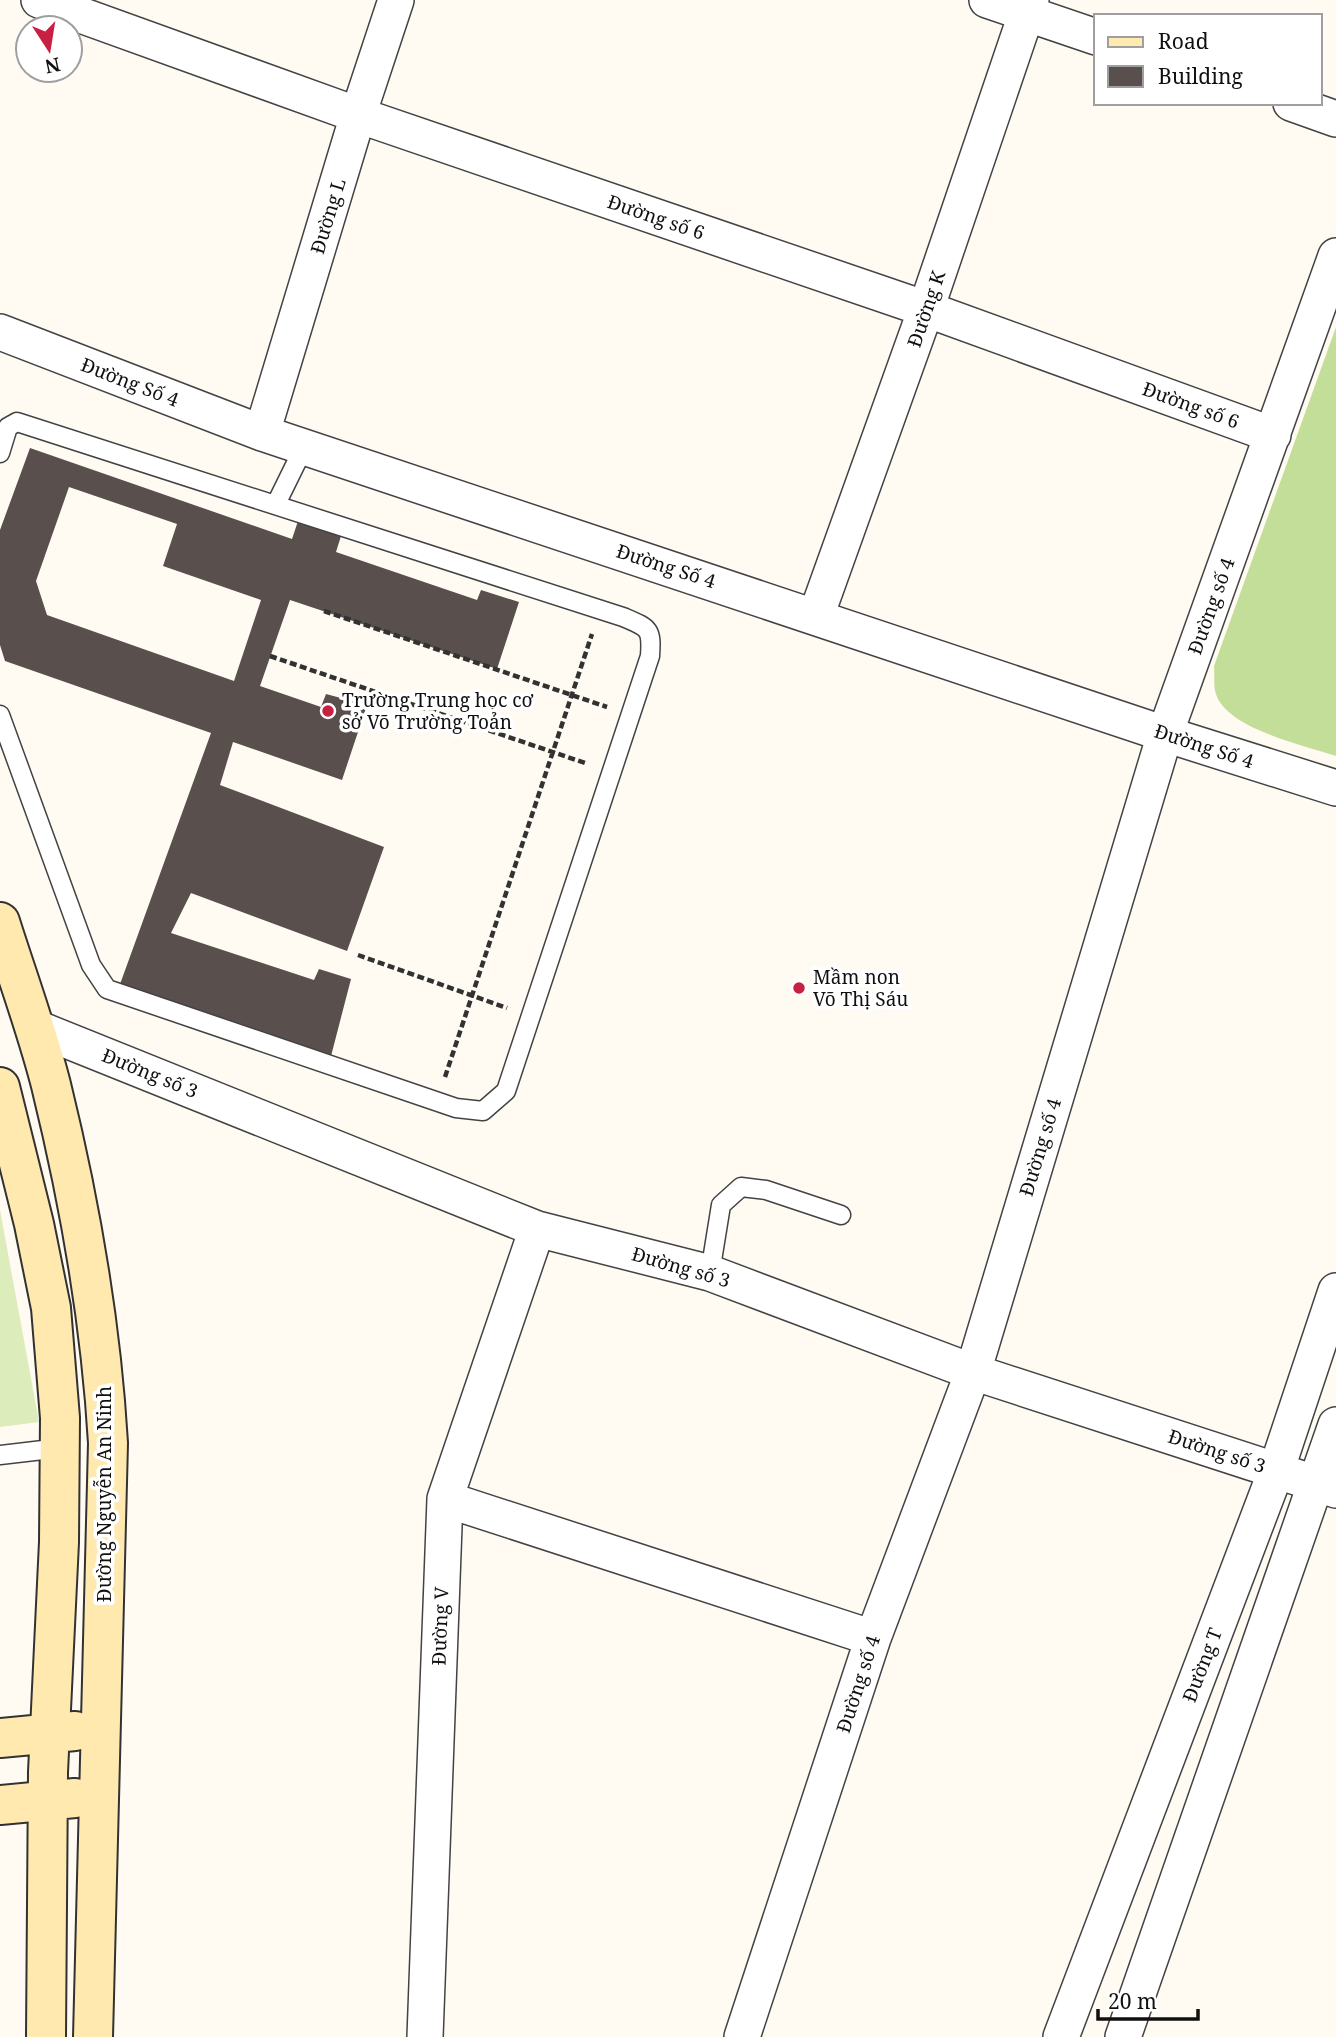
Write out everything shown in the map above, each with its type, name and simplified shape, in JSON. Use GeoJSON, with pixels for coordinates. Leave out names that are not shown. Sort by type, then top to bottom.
{"type":"FeatureCollection","features":[{"type":"Feature","properties":{"kind":"main road","name":"Đường Nguyễn An Ninh"},"geometry":{"type":"LineString","coordinates":[[0,922],[51,1083],[88,1254],[105,1387],[107,1456],[93,2037]]}},
{"type":"Feature","properties":{"kind":"main road"},"geometry":{"type":"LineString","coordinates":[[46,2037],[48,1800],[59,1542],[60,1418],[51,1308],[34,1224],[1,1092],[51,1083]]}},
{"type":"Feature","properties":{"kind":"main road"},"geometry":{"type":"LineString","coordinates":[[0,1738],[100,1728]]}},
{"type":"Feature","properties":{"kind":"main road"},"geometry":{"type":"LineString","coordinates":[[0,1805],[98,1796]]}},
{"type":"Feature","properties":{"kind":"street","name":"Đường số 6"},"geometry":{"type":"LineString","coordinates":[[39,0],[358,115],[926,309],[1273,435]]}},
{"type":"Feature","properties":{"kind":"street","name":"Đường L"},"geometry":{"type":"LineString","coordinates":[[262,433],[358,115],[396,0]]}},
{"type":"Feature","properties":{"kind":"street"},"geometry":{"type":"LineString","coordinates":[[987,0],[1029,7],[1094,36]]}},
{"type":"Feature","properties":{"kind":"street","name":"Đường K"},"geometry":{"type":"LineString","coordinates":[[817,616],[1029,7]]}},
{"type":"Feature","properties":{"kind":"street"},"geometry":{"type":"LineString","coordinates":[[1297,105],[1336,119]]}},
{"type":"Feature","properties":{"kind":"street","name":"Đường số 4"},"geometry":{"type":"LineString","coordinates":[[742,2037],[873,1638],[973,1372],[1165,734],[1336,256]]}},
{"type":"Feature","properties":{"kind":"street","name":"Đường Số 4"},"geometry":{"type":"LineString","coordinates":[[0,332],[262,433],[1165,734],[1336,788]]}},
{"type":"Feature","properties":{"kind":"street","name":"Đường số 3"},"geometry":{"type":"LineString","coordinates":[[34,1027],[537,1229],[710,1273],[973,1372],[1326,1487]]}},
{"type":"Feature","properties":{"kind":"street","name":"Đường V"},"geometry":{"type":"LineString","coordinates":[[425,2037],[445,1499],[537,1229]]}},
{"type":"Feature","properties":{"kind":"street","name":"Đường T"},"geometry":{"type":"LineString","coordinates":[[1061,2037],[1276,1471],[1336,1291]]}},
{"type":"Feature","properties":{"kind":"street"},"geometry":{"type":"LineString","coordinates":[[1123,2037],[1326,1487],[1336,1425]]}},
{"type":"Feature","properties":{"kind":"street"},"geometry":{"type":"LineString","coordinates":[[445,1499],[873,1638]]}},
{"type":"Feature","properties":{"kind":"lane"},"geometry":{"type":"LineString","coordinates":[[0,453],[8,427],[17,422],[601,610],[646,627],[651,636],[650,656],[506,1091],[483,1111],[456,1108],[107,989],[91,965],[0,715]]}},
{"type":"Feature","properties":{"kind":"lane"},"geometry":{"type":"LineString","coordinates":[[276,504],[304,447]]}},
{"type":"Feature","properties":{"kind":"lane"},"geometry":{"type":"LineString","coordinates":[[710,1273],[721,1205],[741,1188],[766,1190],[841,1215]]}},
{"type":"Feature","properties":{"kind":"lane"},"geometry":{"type":"LineString","coordinates":[[0,1455],[60,1448]]}},
{"type":"Feature","properties":{"kind":"path"},"geometry":{"type":"LineString","coordinates":[[437,1101],[601,610]]}},
{"type":"Feature","properties":{"kind":"path"},"geometry":{"type":"LineString","coordinates":[[324,611],[630,716]]}},
{"type":"Feature","properties":{"kind":"path"},"geometry":{"type":"LineString","coordinates":[[270,656],[612,772]]}},
{"type":"Feature","properties":{"kind":"path"},"geometry":{"type":"LineString","coordinates":[[358,955],[531,1017]]}},
{"type":"Feature","properties":{"kind":"green space"},"geometry":{"type":"Polygon","coordinates":[[[1336,327],[1336,756],[1268,734],[1235,717],[1223,706],[1216,694],[1214,666],[1336,327]]]}},
{"type":"Feature","properties":{"kind":"green space"},"geometry":{"type":"Polygon","coordinates":[[[0,1210],[39,1422],[0,1427],[0,1210]]]}},
{"type":"Feature","properties":{"kind":"building"},"geometry":{"type":"Polygon","coordinates":[[[30,448],[292,539],[298,521],[341,536],[336,552],[477,600],[481,590],[519,602],[497,669],[290,600],[260,686],[321,707],[326,694],[367,705],[342,780],[233,742],[220,785],[384,847],[347,951],[191,893],[171,933],[314,980],[319,969],[351,979],[330,1060],[119,987],[211,733],[5,661],[0,645],[0,530],[30,448]],[[69,487],[36,581],[47,615],[234,681],[261,600],[163,566],[177,524],[69,487]]]}},
{"type":"Feature","properties":{"kind":"place","name":"Trường Trung học cơ sở Võ Trường Toản"},"geometry":{"type":"Point","coordinates":[328,711]}},
{"type":"Feature","properties":{"kind":"place","name":"Mầm non Võ Thị Sáu"},"geometry":{"type":"Point","coordinates":[799,988]}}]}
